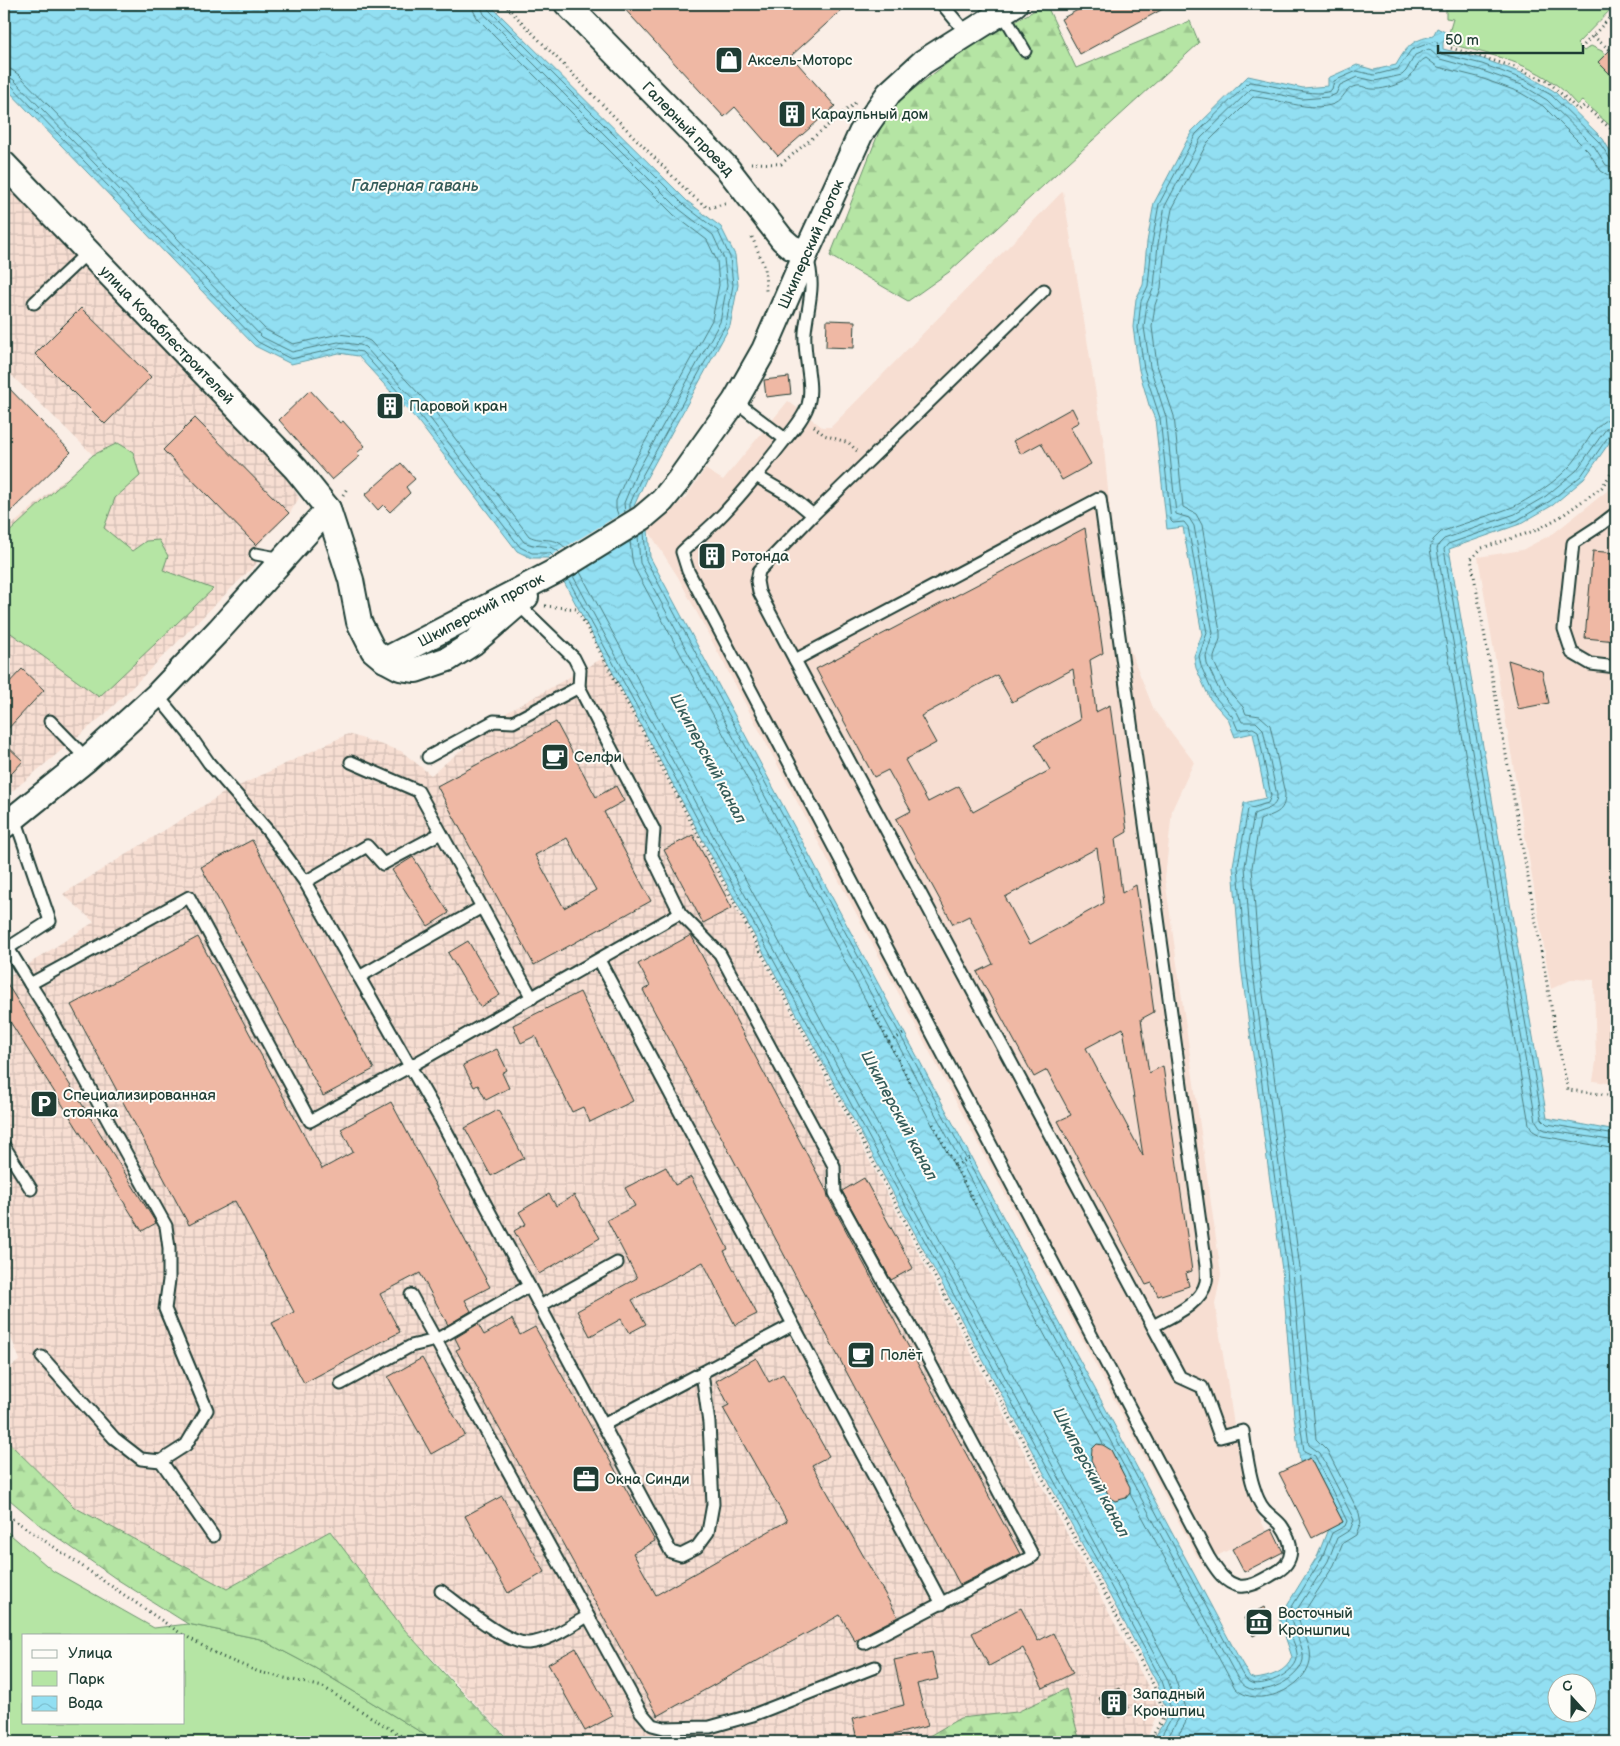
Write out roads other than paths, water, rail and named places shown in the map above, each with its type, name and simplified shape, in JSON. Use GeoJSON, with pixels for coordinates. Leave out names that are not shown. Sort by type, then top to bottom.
{"type":"FeatureCollection","features":[{"type":"Feature","properties":{"kind":"street","name":"Галерный проезд"},"geometry":{"type":"LineString","coordinates":[[567,4],[727,168],[782,239],[791,247],[806,253]]}},
{"type":"Feature","properties":{"kind":"street","name":"Шкиперский проток"},"geometry":{"type":"LineString","coordinates":[[385,660],[556,571],[642,518],[662,501],[735,401],[764,350],[861,133],[889,92],[923,62],[1009,8]]}},
{"type":"Feature","properties":{"kind":"street","name":"улица Кораблестроителей"},"geometry":{"type":"LineString","coordinates":[[4,164],[296,469],[336,502]]}},
{"type":"Feature","properties":{"kind":"street"},"geometry":{"type":"LineString","coordinates":[[9,822],[86,759],[157,695],[336,502]]}},
{"type":"Feature","properties":{"kind":"street"},"geometry":{"type":"LineString","coordinates":[[336,502],[358,622],[374,650],[385,660]]}},
{"type":"Feature","properties":{"kind":"street","name":"Шкиперский проток"},"geometry":{"type":"LineString","coordinates":[[385,660],[400,668],[416,670],[448,659],[473,643],[556,571]]}},
{"type":"Feature","properties":{"kind":"lane"},"geometry":{"type":"LineString","coordinates":[[942,4],[967,34]]}},
{"type":"Feature","properties":{"kind":"lane"},"geometry":{"type":"LineString","coordinates":[[1009,8],[1025,51]]}},
{"type":"Feature","properties":{"kind":"lane"},"geometry":{"type":"LineString","coordinates":[[34,303],[88,252]]}},
{"type":"Feature","properties":{"kind":"lane"},"geometry":{"type":"LineString","coordinates":[[806,253],[812,278],[812,293],[805,334],[810,392],[808,404],[802,417],[756,476],[723,514],[682,552],[688,572],[1209,1558],[1218,1572],[1227,1581],[1239,1586],[1253,1584],[1279,1571],[1288,1563],[1291,1554],[1290,1542],[1281,1525],[1264,1508],[1254,1488],[1243,1432],[1220,1437],[1202,1387],[1180,1376],[795,660],[759,592],[757,581],[759,570],[813,515],[1044,290]]}},
{"type":"Feature","properties":{"kind":"lane"},"geometry":{"type":"LineString","coordinates":[[735,401],[785,439]]}},
{"type":"Feature","properties":{"kind":"lane"},"geometry":{"type":"LineString","coordinates":[[756,476],[790,495],[813,515]]}},
{"type":"Feature","properties":{"kind":"lane"},"geometry":{"type":"LineString","coordinates":[[795,660],[1100,498],[1206,1266],[1206,1282],[1199,1298],[1184,1309],[1153,1326]]}},
{"type":"Feature","properties":{"kind":"lane"},"geometry":{"type":"LineString","coordinates":[[1616,513],[1573,543],[1564,629],[1572,653],[1591,664],[1616,667]]}},
{"type":"Feature","properties":{"kind":"lane"},"geometry":{"type":"LineString","coordinates":[[256,554],[272,557],[279,563]]}},
{"type":"Feature","properties":{"kind":"lane"},"geometry":{"type":"LineString","coordinates":[[518,604],[574,658],[580,670],[579,687],[654,830],[652,856],[680,913],[720,954],[834,1166],[835,1193],[886,1286],[910,1325],[1033,1556],[942,1604],[864,1642]]}},
{"type":"Feature","properties":{"kind":"lane"},"geometry":{"type":"LineString","coordinates":[[428,757],[494,721],[513,722],[579,687]]}},
{"type":"Feature","properties":{"kind":"lane"},"geometry":{"type":"LineString","coordinates":[[157,695],[188,733],[209,763],[268,831],[305,882],[411,1066],[671,1552],[681,1555],[697,1547],[708,1532],[713,1504],[709,1423],[702,1373]]}},
{"type":"Feature","properties":{"kind":"lane"},"geometry":{"type":"LineString","coordinates":[[50,721],[86,759]]}},
{"type":"Feature","properties":{"kind":"lane"},"geometry":{"type":"LineString","coordinates":[[352,762],[418,791],[532,998]]}},
{"type":"Feature","properties":{"kind":"lane"},"geometry":{"type":"LineString","coordinates":[[9,822],[50,921],[6,949],[48,1012],[166,1226],[169,1248],[169,1280],[165,1309],[207,1410],[186,1445],[161,1461],[141,1459],[114,1438],[42,1357]]}},
{"type":"Feature","properties":{"kind":"lane"},"geometry":{"type":"LineString","coordinates":[[305,882],[367,846],[383,864],[441,832]]}},
{"type":"Feature","properties":{"kind":"lane"},"geometry":{"type":"LineString","coordinates":[[30,984],[189,897],[310,1121],[532,998],[680,913]]}},
{"type":"Feature","properties":{"kind":"lane"},"geometry":{"type":"LineString","coordinates":[[359,976],[482,907]]}},
{"type":"Feature","properties":{"kind":"lane"},"geometry":{"type":"LineString","coordinates":[[599,960],[942,1604]]}},
{"type":"Feature","properties":{"kind":"lane"},"geometry":{"type":"LineString","coordinates":[[1616,1023],[1616,1036]]}},
{"type":"Feature","properties":{"kind":"lane"},"geometry":{"type":"LineString","coordinates":[[4,1146],[31,1189]]}},
{"type":"Feature","properties":{"kind":"lane"},"geometry":{"type":"LineString","coordinates":[[540,1306],[617,1263]]}},
{"type":"Feature","properties":{"kind":"lane"},"geometry":{"type":"LineString","coordinates":[[341,1384],[411,1346],[436,1340],[529,1286]]}},
{"type":"Feature","properties":{"kind":"lane"},"geometry":{"type":"LineString","coordinates":[[411,1294],[641,1712],[652,1724],[664,1728],[710,1727],[753,1716],[875,1667]]}},
{"type":"Feature","properties":{"kind":"lane"},"geometry":{"type":"LineString","coordinates":[[603,1425],[792,1325]]}},
{"type":"Feature","properties":{"kind":"lane"},"geometry":{"type":"LineString","coordinates":[[161,1461],[213,1536]]}},
{"type":"Feature","properties":{"kind":"lane"},"geometry":{"type":"LineString","coordinates":[[441,1591],[507,1638],[527,1643],[549,1638],[588,1616]]}},
{"type":"Feature","properties":{"kind":"water"},"geometry":{"type":"Polygon","coordinates":[[[4,4],[489,4],[687,201],[721,227],[735,255],[738,285],[730,326],[646,479],[634,506],[648,530],[650,557],[1240,1660],[1250,1677],[1255,1679],[1277,1673],[1290,1662],[1292,1657],[1279,1618],[1318,1555],[1328,1529],[1343,1522],[1310,1458],[1300,1462],[1294,1416],[1282,1270],[1241,966],[1233,866],[1244,803],[1266,798],[1253,733],[1235,737],[1228,719],[1210,699],[1196,668],[1194,656],[1202,634],[1183,527],[1167,529],[1155,419],[1139,370],[1133,327],[1136,299],[1143,285],[1147,242],[1154,203],[1192,131],[1248,76],[1303,88],[1328,86],[1328,78],[1357,65],[1374,70],[1396,65],[1414,42],[1433,36],[1437,28],[1447,33],[1443,49],[1483,59],[1527,75],[1554,91],[1603,139],[1616,161],[1616,433],[1584,479],[1553,505],[1520,524],[1449,549],[1547,1118],[1616,1131],[1616,1742],[1152,1742],[1168,1715],[1157,1683],[564,582],[549,558],[531,558],[517,551],[417,420],[358,356],[339,353],[291,364],[255,346],[4,86],[4,4]]]}},
{"type":"Feature","properties":{"kind":"place","name":"Аксель-Моторс"},"geometry":{"type":"Point","coordinates":[729,60]}},
{"type":"Feature","properties":{"kind":"place","name":"Караульный дом"},"geometry":{"type":"Point","coordinates":[792,114]}},
{"type":"Feature","properties":{"kind":"place","name":"Паровой кран"},"geometry":{"type":"Point","coordinates":[390,406]}},
{"type":"Feature","properties":{"kind":"place","name":"Ротонда"},"geometry":{"type":"Point","coordinates":[712,556]}},
{"type":"Feature","properties":{"kind":"place","name":"Селфи"},"geometry":{"type":"Point","coordinates":[555,757]}},
{"type":"Feature","properties":{"kind":"place","name":"Специализированная стоянка"},"geometry":{"type":"Point","coordinates":[44,1104]}},
{"type":"Feature","properties":{"kind":"place","name":"Полёт"},"geometry":{"type":"Point","coordinates":[861,1355]}},
{"type":"Feature","properties":{"kind":"place","name":"Окна Синди"},"geometry":{"type":"Point","coordinates":[586,1479]}},
{"type":"Feature","properties":{"kind":"place","name":"Восточный Кроншпиц"},"geometry":{"type":"Point","coordinates":[1259,1622]}},
{"type":"Feature","properties":{"kind":"place","name":"Западный Кроншпиц"},"geometry":{"type":"Point","coordinates":[1114,1703]}},
{"type":"Feature","properties":{"kind":"water label","name":"Галерная гавань"},"geometry":{"type":"Point","coordinates":[415,185]}},
{"type":"Feature","properties":{"kind":"water label","name":"Шкиперский канал"},"geometry":{"type":"Point","coordinates":[709,758]}},
{"type":"Feature","properties":{"kind":"water label","name":"Шкиперский канал"},"geometry":{"type":"Point","coordinates":[900,1115]}},
{"type":"Feature","properties":{"kind":"water label","name":"Шкиперский канал"},"geometry":{"type":"Point","coordinates":[1092,1472]}}]}
